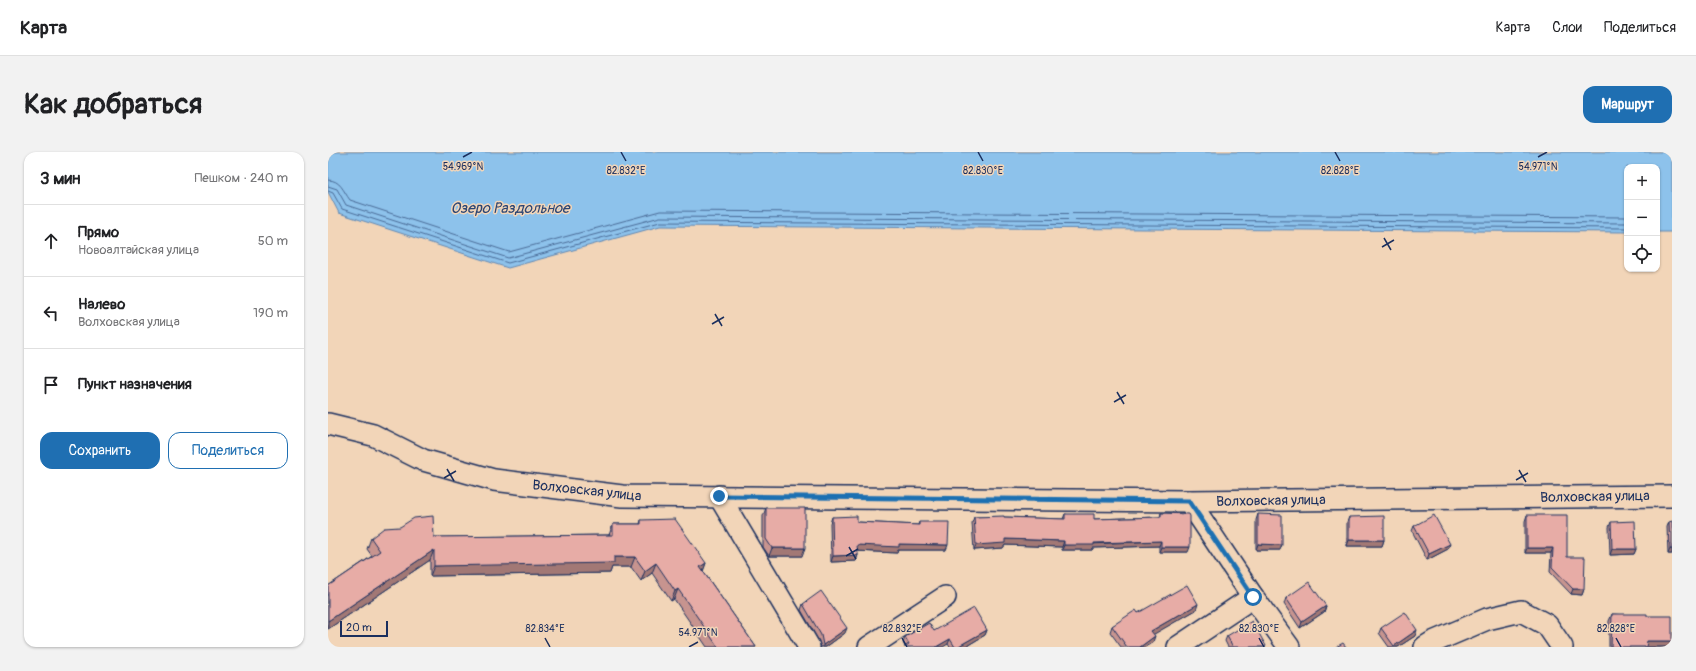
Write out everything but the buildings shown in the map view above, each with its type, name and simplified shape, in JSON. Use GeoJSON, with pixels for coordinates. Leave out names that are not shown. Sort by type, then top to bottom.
{"type":"FeatureCollection","features":[{"type":"Feature","properties":{"kind":"street","name":"Волховская улица"},"geometry":{"type":"LineString","coordinates":[[328,424],[373,435],[423,460],[494,480],[622,496],[1189,501],[1672,496]]}},
{"type":"Feature","properties":{"kind":"street"},"geometry":{"type":"LineString","coordinates":[[719,496],[809,647]]}},
{"type":"Feature","properties":{"kind":"street"},"geometry":{"type":"LineString","coordinates":[[1189,501],[1253,597],[1289,647]]}},
{"type":"Feature","properties":{"kind":"street"},"geometry":{"type":"LineString","coordinates":[[869,647],[945,597]]}},
{"type":"Feature","properties":{"kind":"street"},"geometry":{"type":"LineString","coordinates":[[1178,647],[1253,597]]}},
{"type":"Feature","properties":{"kind":"street"},"geometry":{"type":"LineString","coordinates":[[1425,647],[1433,642],[1487,619],[1520,611],[1547,625],[1562,647]]}},
{"type":"Feature","properties":{"kind":"water","name":"Озеро Раздольное"},"geometry":{"type":"Polygon","coordinates":[[[328,152],[1672,152],[1672,232],[1660,232],[1660,164],[1624,164],[1624,232],[660,226],[508,268],[339,213],[328,192],[328,152]]]}},
{"type":"Feature","properties":{"kind":"route"},"geometry":{"type":"LineString","coordinates":[[719,496],[1189,501],[1253,597]]}}]}
